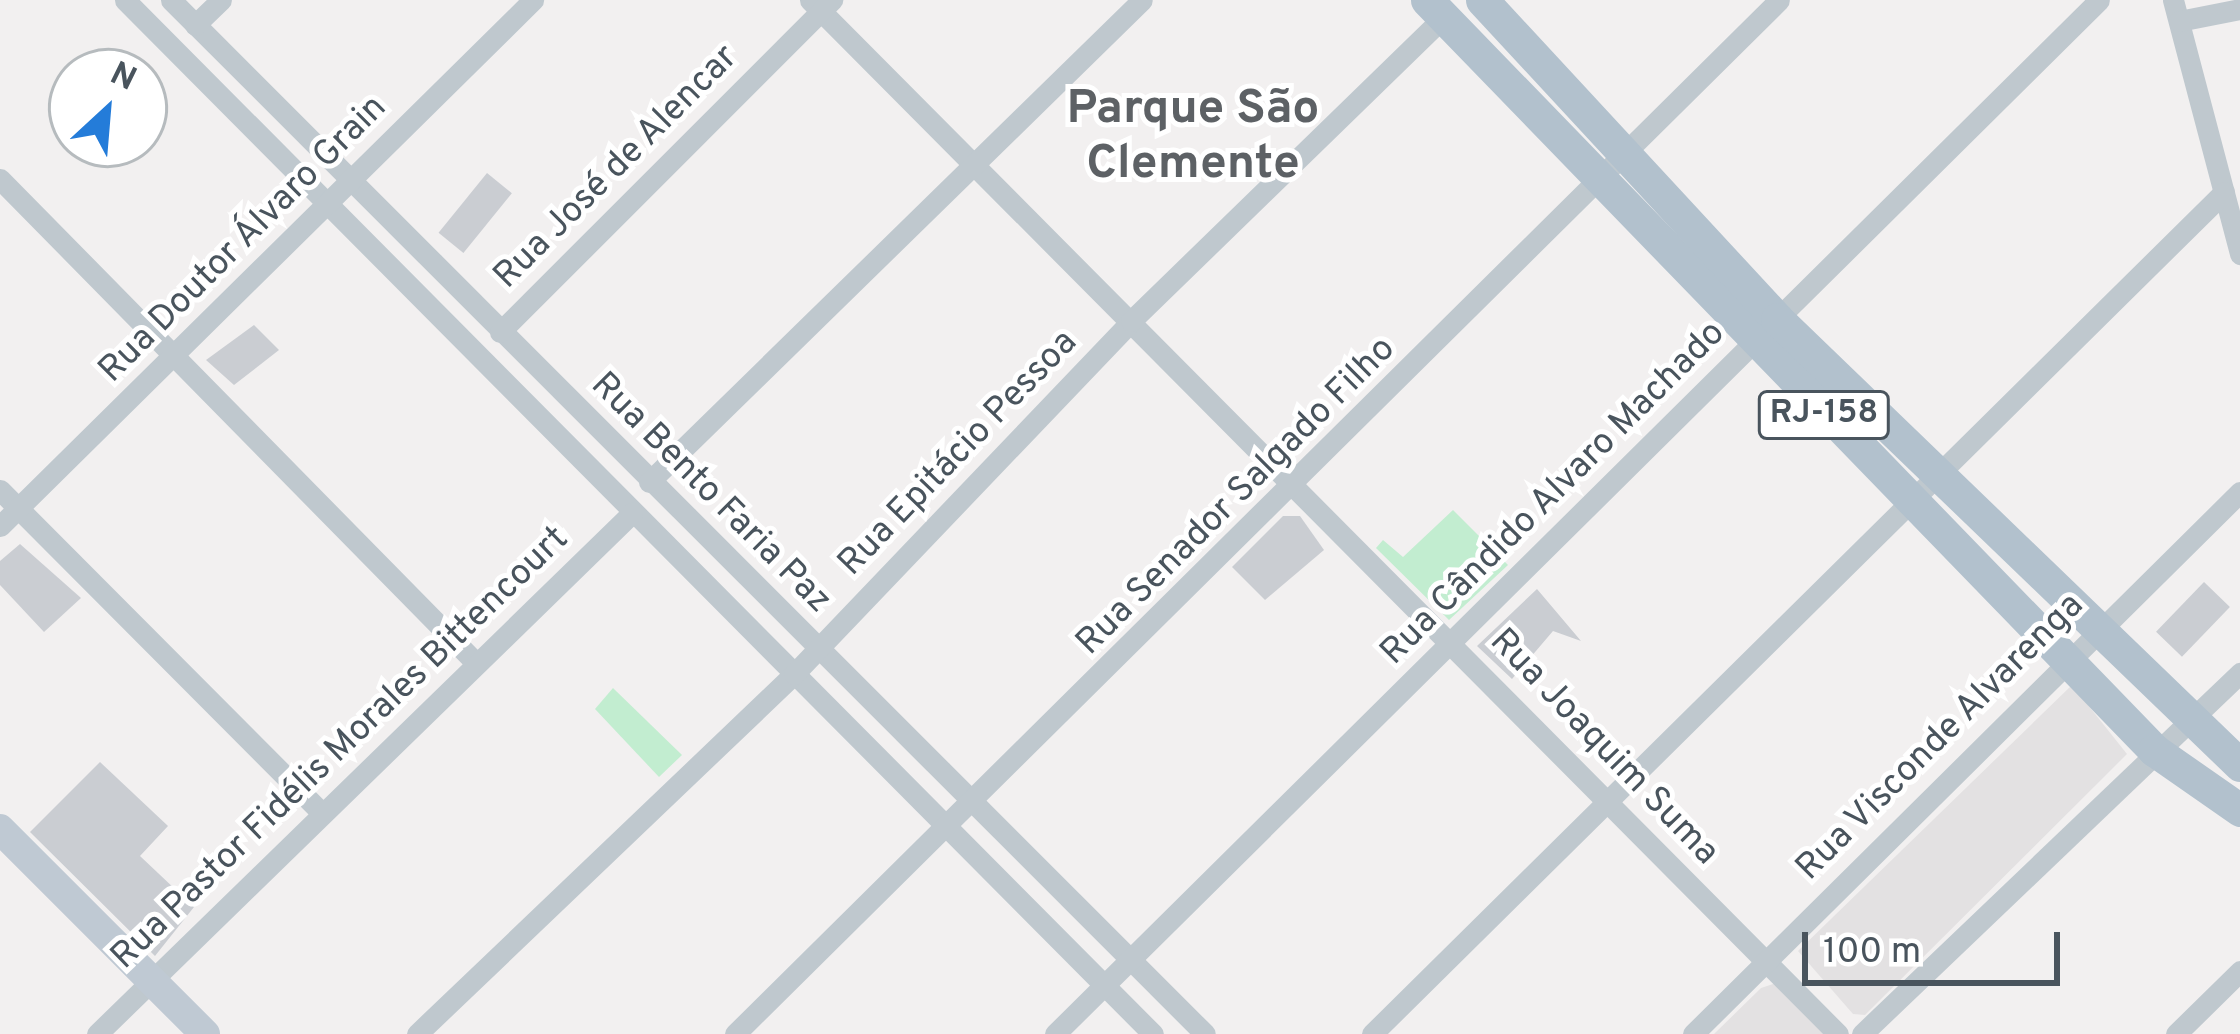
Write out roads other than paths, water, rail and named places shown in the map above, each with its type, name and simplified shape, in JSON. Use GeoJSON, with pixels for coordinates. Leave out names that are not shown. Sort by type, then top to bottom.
{"type":"FeatureCollection","features":[{"type":"Feature","properties":{"kind":"main road","name":"RJ-158"},"geometry":{"type":"LineString","coordinates":[[1481,0],[1625,160],[1765,331]]}},
{"type":"Feature","properties":{"kind":"main road","name":"RJ-158"},"geometry":{"type":"LineString","coordinates":[[1435,9],[1597,185],[1765,331],[1922,489],[2064,658],[2154,750],[2240,810]]}},
{"type":"Feature","properties":{"kind":"main road","name":"RJ-158"},"geometry":{"type":"LineString","coordinates":[[1922,489],[2091,632],[2186,724],[2240,765]]}},
{"type":"Feature","properties":{"kind":"main road"},"geometry":{"type":"LineString","coordinates":[[0,829],[205,1034]]}},
{"type":"Feature","properties":{"kind":"street","name":"Rua Bento Faria Paz"},"geometry":{"type":"LineString","coordinates":[[124,0],[1153,1034]]}},
{"type":"Feature","properties":{"kind":"street","name":"Rua Bento Faria Paz"},"geometry":{"type":"LineString","coordinates":[[170,0],[1205,1034]]}},
{"type":"Feature","properties":{"kind":"street"},"geometry":{"type":"LineString","coordinates":[[195,25],[221,0]]}},
{"type":"Feature","properties":{"kind":"street","name":"Rua Doutor Álvaro Grain"},"geometry":{"type":"LineString","coordinates":[[0,526],[532,0]]}},
{"type":"Feature","properties":{"kind":"street"},"geometry":{"type":"LineString","coordinates":[[650,482],[1142,0]]}},
{"type":"Feature","properties":{"kind":"street","name":"Rua Senador Salgado Filho"},"geometry":{"type":"LineString","coordinates":[[735,1034],[973,806],[1625,160],[1780,0]]}},
{"type":"Feature","properties":{"kind":"street","name":"Rua Cândido Alvaro Machado"},"geometry":{"type":"LineString","coordinates":[[1055,1034],[2099,0]]}},
{"type":"Feature","properties":{"kind":"street","name":"Rua Joaquim Suma"},"geometry":{"type":"LineString","coordinates":[[821,4],[972,163],[1298,484],[1838,1034]]}},
{"type":"Feature","properties":{"kind":"street","name":"Rua José de Alencar"},"geometry":{"type":"LineString","coordinates":[[500,332],[821,4]]}},
{"type":"Feature","properties":{"kind":"street","name":"Rua Epitácio Pessoa"},"geometry":{"type":"LineString","coordinates":[[417,1034],[820,649],[1435,9]]}},
{"type":"Feature","properties":{"kind":"street"},"geometry":{"type":"LineString","coordinates":[[2240,9],[2176,10],[2240,254]]}},
{"type":"Feature","properties":{"kind":"street"},"geometry":{"type":"LineString","coordinates":[[0,179],[475,662]]}},
{"type":"Feature","properties":{"kind":"street"},"geometry":{"type":"LineString","coordinates":[[1372,1034],[2224,192]]}},
{"type":"Feature","properties":{"kind":"street"},"geometry":{"type":"LineString","coordinates":[[0,490],[320,811]]}},
{"type":"Feature","properties":{"kind":"street","name":"Rua Visconde Alvarenga"},"geometry":{"type":"LineString","coordinates":[[1693,1034],[2064,658],[2240,492]]}},
{"type":"Feature","properties":{"kind":"street","name":"Rua Pastor Fidélis Morales Bittencourt"},"geometry":{"type":"LineString","coordinates":[[97,1034],[320,811],[632,513]]}},
{"type":"Feature","properties":{"kind":"street"},"geometry":{"type":"LineString","coordinates":[[1862,1034],[2154,750],[2240,673]]}},
{"type":"Feature","properties":{"kind":"street"},"geometry":{"type":"LineString","coordinates":[[2176,1034],[2240,971]]}},
{"type":"Feature","properties":{"kind":"district","name":"Parque São Clemente"},"geometry":{"type":"Point","coordinates":[1193,138]}}]}
